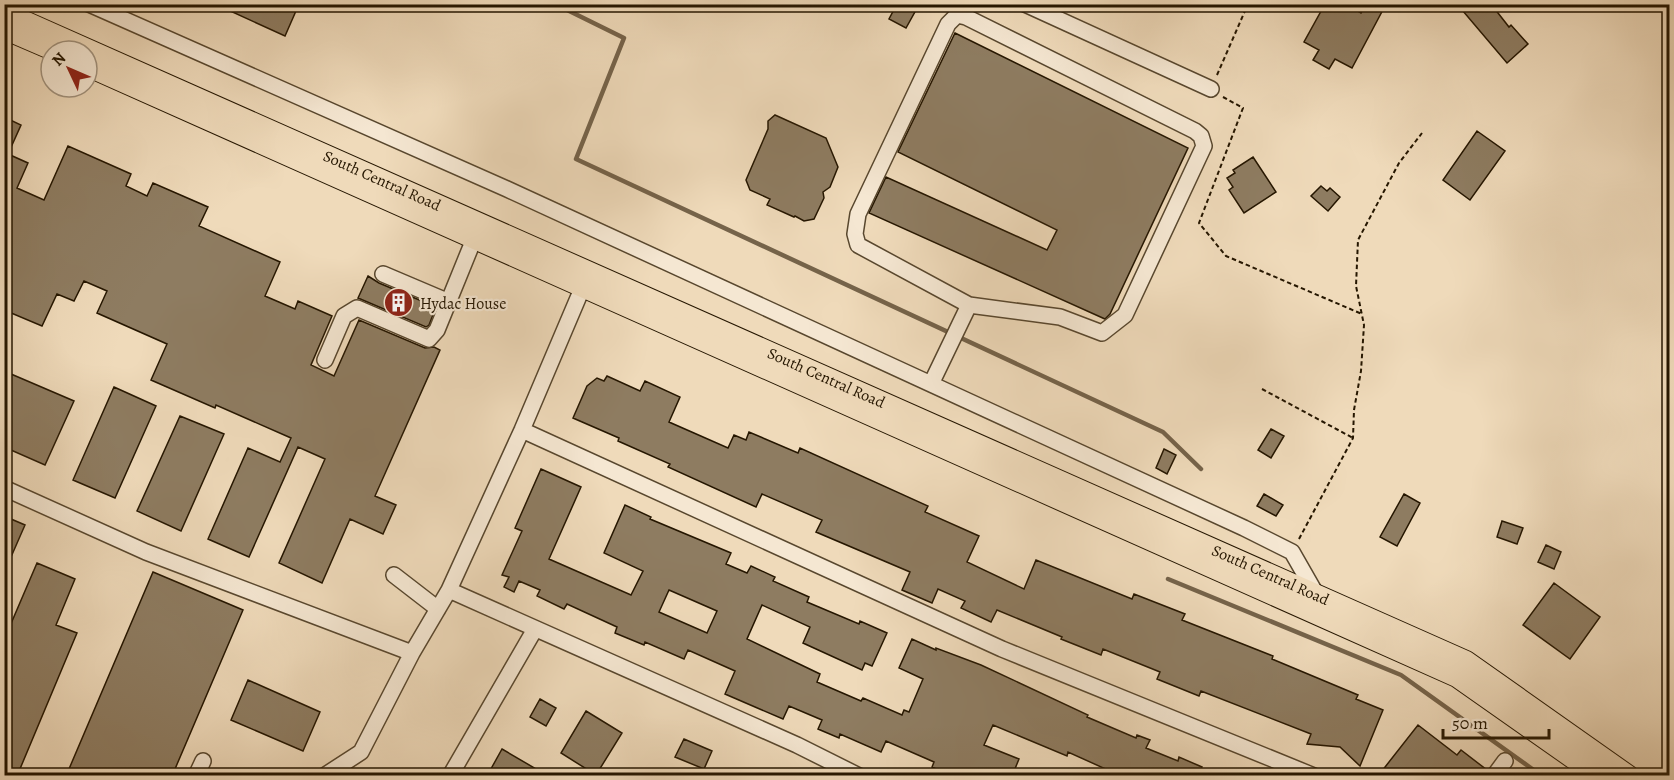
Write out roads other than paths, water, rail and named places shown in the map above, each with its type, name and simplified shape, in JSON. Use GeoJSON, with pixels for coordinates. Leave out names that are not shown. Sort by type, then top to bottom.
{"type":"FeatureCollection","features":[{"type":"Feature","properties":{"kind":"main road","name":"South Central Road"},"geometry":{"type":"LineString","coordinates":[[4,12],[1457,677],[1598,776]]}},
{"type":"Feature","properties":{"kind":"main road"},"geometry":{"type":"LineString","coordinates":[[4,28],[39,44]]}},
{"type":"Feature","properties":{"kind":"main road","name":"South Central Road"},"geometry":{"type":"LineString","coordinates":[[99,71],[474,239],[586,280],[1316,594],[1466,661],[1629,776]]}},
{"type":"Feature","properties":{"kind":"street"},"geometry":{"type":"LineString","coordinates":[[89,4],[507,189],[1292,552],[1316,594]]}},
{"type":"Feature","properties":{"kind":"street"},"geometry":{"type":"LineString","coordinates":[[1024,4],[1211,89]]}},
{"type":"Feature","properties":{"kind":"street"},"geometry":{"type":"LineString","coordinates":[[957,15],[966,17],[1195,131],[1201,136],[1204,146],[1125,315],[1115,325],[1102,333],[1059,317],[969,305],[858,245],[855,234],[858,214],[948,24],[957,15]]}},
{"type":"Feature","properties":{"kind":"street"},"geometry":{"type":"LineString","coordinates":[[325,360],[344,316],[357,308],[429,339],[437,330],[474,239]]}},
{"type":"Feature","properties":{"kind":"street"},"geometry":{"type":"LineString","coordinates":[[383,274],[449,302]]}},
{"type":"Feature","properties":{"kind":"street"},"geometry":{"type":"LineString","coordinates":[[324,776],[361,752],[412,653],[449,590],[522,430],[586,280]]}},
{"type":"Feature","properties":{"kind":"street"},"geometry":{"type":"LineString","coordinates":[[931,384],[969,305]]}},
{"type":"Feature","properties":{"kind":"street"},"geometry":{"type":"LineString","coordinates":[[522,430],[1002,649],[1314,776]]}},
{"type":"Feature","properties":{"kind":"street"},"geometry":{"type":"LineString","coordinates":[[4,488],[146,552],[412,653]]}},
{"type":"Feature","properties":{"kind":"street"},"geometry":{"type":"LineString","coordinates":[[394,575],[438,609]]}},
{"type":"Feature","properties":{"kind":"street"},"geometry":{"type":"LineString","coordinates":[[449,590],[797,745],[859,776]]}},
{"type":"Feature","properties":{"kind":"street"},"geometry":{"type":"LineString","coordinates":[[450,776],[535,628]]}},
{"type":"Feature","properties":{"kind":"street"},"geometry":{"type":"LineString","coordinates":[[196,776],[203,761]]}},
{"type":"Feature","properties":{"kind":"street"},"geometry":{"type":"LineString","coordinates":[[1494,776],[1505,761]]}},
{"type":"Feature","properties":{"kind":"waterway"},"geometry":{"type":"LineString","coordinates":[[555,4],[624,38],[576,159],[1163,432],[1201,469]]}},
{"type":"Feature","properties":{"kind":"waterway"},"geometry":{"type":"LineString","coordinates":[[1168,579],[1401,675],[1542,776]]}},
{"type":"Feature","properties":{"kind":"place","name":"Hydac House"},"geometry":{"type":"Point","coordinates":[399,303]}}]}
